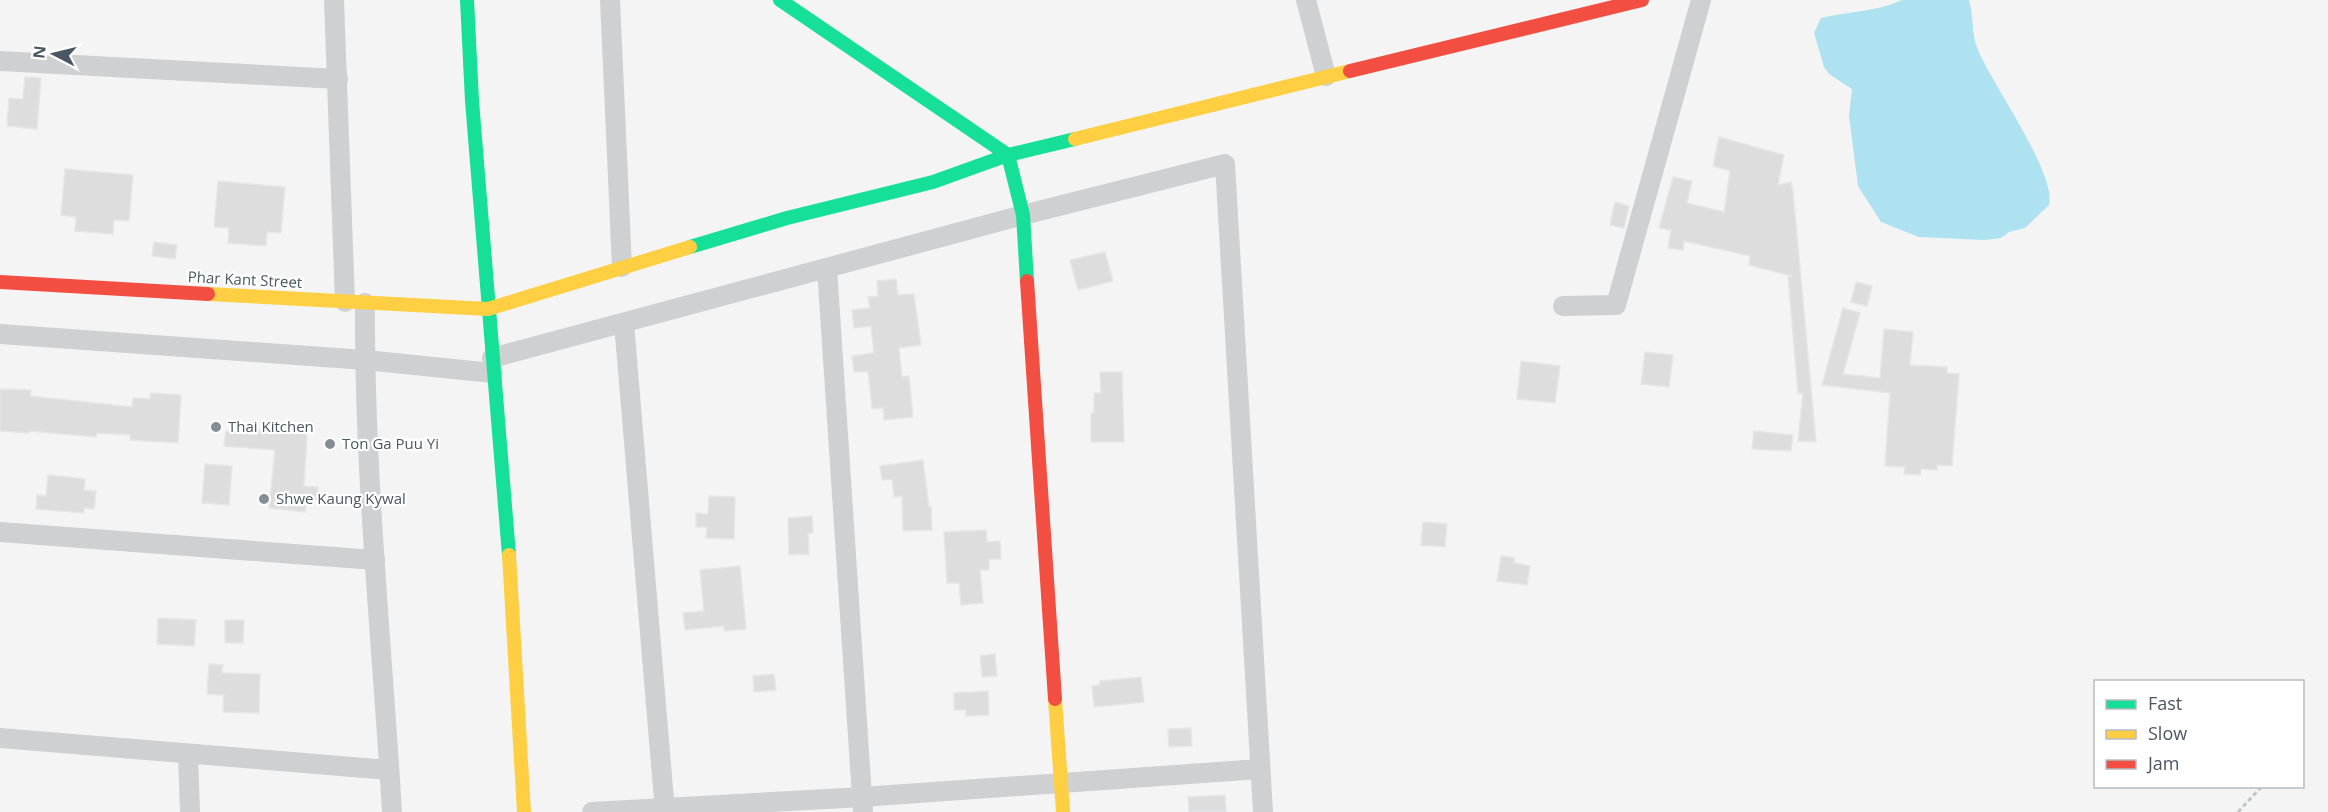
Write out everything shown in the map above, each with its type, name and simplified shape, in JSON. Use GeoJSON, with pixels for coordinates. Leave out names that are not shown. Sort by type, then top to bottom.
{"type":"FeatureCollection","features":[{"type":"Feature","properties":{"kind":"street"},"geometry":{"type":"LineString","coordinates":[[334,0],[345,302]]}},
{"type":"Feature","properties":{"kind":"street"},"geometry":{"type":"LineString","coordinates":[[467,0],[472,101],[492,365],[507,522],[524,812]]}},
{"type":"Feature","properties":{"kind":"street"},"geometry":{"type":"LineString","coordinates":[[610,0],[622,267]]}},
{"type":"Feature","properties":{"kind":"street"},"geometry":{"type":"LineString","coordinates":[[780,0],[1008,155],[1023,214],[1063,812]]}},
{"type":"Feature","properties":{"kind":"street"},"geometry":{"type":"LineString","coordinates":[[1306,0],[1326,76]]}},
{"type":"Feature","properties":{"kind":"street"},"geometry":{"type":"LineString","coordinates":[[488,309],[787,218],[933,182],[1008,155],[1642,0]]}},
{"type":"Feature","properties":{"kind":"street"},"geometry":{"type":"LineString","coordinates":[[1563,306],[1616,305],[1701,0]]}},
{"type":"Feature","properties":{"kind":"street"},"geometry":{"type":"LineString","coordinates":[[0,61],[338,79]]}},
{"type":"Feature","properties":{"kind":"street"},"geometry":{"type":"LineString","coordinates":[[0,334],[365,360],[492,365],[624,324],[1023,214],[1225,164],[1263,812]]}},
{"type":"Feature","properties":{"kind":"street"},"geometry":{"type":"LineString","coordinates":[[827,268],[863,804]]}},
{"type":"Feature","properties":{"kind":"street","name":"Phar Kant Street"},"geometry":{"type":"LineString","coordinates":[[0,282],[488,309]]}},
{"type":"Feature","properties":{"kind":"street"},"geometry":{"type":"LineString","coordinates":[[365,303],[365,360],[375,560],[392,812]]}},
{"type":"Feature","properties":{"kind":"street"},"geometry":{"type":"LineString","coordinates":[[624,324],[664,811]]}},
{"type":"Feature","properties":{"kind":"street"},"geometry":{"type":"LineString","coordinates":[[0,532],[375,560]]}},
{"type":"Feature","properties":{"kind":"street"},"geometry":{"type":"LineString","coordinates":[[0,738],[389,770]]}},
{"type":"Feature","properties":{"kind":"street"},"geometry":{"type":"LineString","coordinates":[[188,754],[190,812]]}},
{"type":"Feature","properties":{"kind":"street"},"geometry":{"type":"LineString","coordinates":[[592,812],[863,804],[1061,781],[1260,768]]}},
{"type":"Feature","properties":{"kind":"path"},"geometry":{"type":"LineString","coordinates":[[2238,812],[2260,788]]}},
{"type":"Feature","properties":{"kind":"water"},"geometry":{"type":"Polygon","coordinates":[[[1902,0],[1969,0],[1974,38],[1978,50],[2034,151],[2049,191],[2049,205],[2025,228],[2009,232],[2001,238],[1985,240],[1919,237],[1881,222],[1858,186],[1849,116],[1852,89],[1829,74],[1824,67],[1814,33],[1821,18],[1872,9],[1902,0]]]}},
{"type":"Feature","properties":{"kind":"building"},"geometry":{"type":"Polygon","coordinates":[[[25,77],[41,78],[37,129],[7,126],[9,98],[23,99],[25,77]]]}},
{"type":"Feature","properties":{"kind":"building"},"geometry":{"type":"Polygon","coordinates":[[[1719,137],[1784,155],[1778,185],[1791,182],[1793,191],[1816,442],[1798,441],[1803,393],[1798,393],[1788,277],[1792,276],[1749,265],[1750,256],[1684,241],[1683,250],[1668,248],[1671,230],[1659,228],[1673,177],[1692,181],[1687,203],[1724,212],[1730,171],[1713,166],[1719,137]]]}},
{"type":"Feature","properties":{"kind":"building"},"geometry":{"type":"Polygon","coordinates":[[[65,169],[133,175],[129,221],[114,220],[113,234],[75,231],[76,217],[61,215],[65,169]]]}},
{"type":"Feature","properties":{"kind":"building"},"geometry":{"type":"Polygon","coordinates":[[[218,181],[285,187],[281,233],[267,232],[266,246],[228,243],[229,228],[214,227],[218,181]]]}},
{"type":"Feature","properties":{"kind":"building"},"geometry":{"type":"Polygon","coordinates":[[[1615,202],[1629,206],[1624,228],[1610,225],[1615,202]]]}},
{"type":"Feature","properties":{"kind":"building"},"geometry":{"type":"Polygon","coordinates":[[[154,242],[177,245],[175,259],[152,256],[154,242]]]}},
{"type":"Feature","properties":{"kind":"building"},"geometry":{"type":"Polygon","coordinates":[[[1105,252],[1113,281],[1078,290],[1070,260],[1105,252]]]}},
{"type":"Feature","properties":{"kind":"building"},"geometry":{"type":"Polygon","coordinates":[[[896,279],[898,295],[914,294],[921,345],[899,348],[902,377],[909,376],[913,417],[884,420],[883,408],[872,409],[868,371],[854,372],[852,356],[874,353],[871,326],[854,328],[852,310],[870,308],[868,297],[878,296],[877,281],[896,279]]]}},
{"type":"Feature","properties":{"kind":"building"},"geometry":{"type":"Polygon","coordinates":[[[1856,282],[1872,286],[1867,306],[1851,302],[1856,282]]]}},
{"type":"Feature","properties":{"kind":"building"},"geometry":{"type":"Polygon","coordinates":[[[1843,308],[1860,313],[1843,374],[1880,378],[1884,329],[1913,332],[1910,365],[1947,367],[1947,373],[1959,374],[1952,466],[1937,465],[1937,470],[1921,469],[1920,475],[1904,474],[1905,467],[1885,466],[1890,393],[1822,385],[1843,308]]]}},
{"type":"Feature","properties":{"kind":"building"},"geometry":{"type":"Polygon","coordinates":[[[1645,352],[1673,355],[1669,387],[1641,384],[1645,352]]]}},
{"type":"Feature","properties":{"kind":"building"},"geometry":{"type":"Polygon","coordinates":[[[1521,361],[1560,366],[1555,403],[1517,399],[1521,361]]]}},
{"type":"Feature","properties":{"kind":"building"},"geometry":{"type":"Polygon","coordinates":[[[1100,372],[1122,372],[1124,442],[1091,442],[1091,413],[1094,413],[1094,393],[1101,393],[1100,372]]]}},
{"type":"Feature","properties":{"kind":"building"},"geometry":{"type":"Polygon","coordinates":[[[0,389],[31,390],[30,396],[132,407],[133,398],[150,399],[151,393],[181,395],[178,443],[130,440],[130,435],[97,433],[96,437],[29,431],[29,433],[0,431],[0,389]]]}},
{"type":"Feature","properties":{"kind":"building"},"geometry":{"type":"Polygon","coordinates":[[[257,430],[307,434],[304,486],[318,487],[317,500],[306,499],[305,512],[269,508],[275,450],[224,446],[226,431],[257,435],[257,430]]]}},
{"type":"Feature","properties":{"kind":"building"},"geometry":{"type":"Polygon","coordinates":[[[1754,431],[1793,435],[1791,451],[1752,449],[1754,431]]]}},
{"type":"Feature","properties":{"kind":"building"},"geometry":{"type":"Polygon","coordinates":[[[923,460],[929,507],[931,507],[932,530],[903,531],[902,496],[894,497],[892,479],[882,480],[880,466],[923,460]]]}},
{"type":"Feature","properties":{"kind":"building"},"geometry":{"type":"Polygon","coordinates":[[[205,464],[232,466],[229,505],[202,503],[205,464]]]}},
{"type":"Feature","properties":{"kind":"building"},"geometry":{"type":"Polygon","coordinates":[[[48,475],[85,479],[84,490],[96,491],[94,509],[84,508],[84,513],[36,509],[37,495],[46,496],[48,475]]]}},
{"type":"Feature","properties":{"kind":"building"},"geometry":{"type":"Polygon","coordinates":[[[709,496],[735,497],[734,539],[706,538],[707,527],[696,527],[696,513],[708,514],[709,496]]]}},
{"type":"Feature","properties":{"kind":"building"},"geometry":{"type":"Polygon","coordinates":[[[812,516],[813,533],[808,534],[809,554],[789,555],[788,518],[812,516]]]}},
{"type":"Feature","properties":{"kind":"building"},"geometry":{"type":"Polygon","coordinates":[[[1423,522],[1447,524],[1445,547],[1421,545],[1423,522]]]}},
{"type":"Feature","properties":{"kind":"building"},"geometry":{"type":"Polygon","coordinates":[[[986,530],[987,542],[1000,541],[1001,559],[989,559],[989,570],[980,570],[983,603],[961,605],[959,583],[947,583],[944,532],[986,530]]]}},
{"type":"Feature","properties":{"kind":"building"},"geometry":{"type":"Polygon","coordinates":[[[1501,556],[1515,558],[1514,563],[1530,566],[1527,585],[1497,581],[1501,556]]]}},
{"type":"Feature","properties":{"kind":"building"},"geometry":{"type":"Polygon","coordinates":[[[740,566],[746,629],[724,631],[724,626],[685,630],[683,613],[704,611],[700,570],[740,566]]]}},
{"type":"Feature","properties":{"kind":"building"},"geometry":{"type":"Polygon","coordinates":[[[158,618],[196,620],[194,646],[157,644],[158,618]]]}},
{"type":"Feature","properties":{"kind":"building"},"geometry":{"type":"Polygon","coordinates":[[[225,620],[244,620],[243,643],[225,643],[225,620]]]}},
{"type":"Feature","properties":{"kind":"building"},"geometry":{"type":"Polygon","coordinates":[[[995,654],[997,676],[982,677],[980,656],[995,654]]]}},
{"type":"Feature","properties":{"kind":"building"},"geometry":{"type":"Polygon","coordinates":[[[209,664],[223,665],[222,673],[260,674],[259,713],[223,712],[224,695],[207,694],[209,664]]]}},
{"type":"Feature","properties":{"kind":"building"},"geometry":{"type":"Polygon","coordinates":[[[774,674],[776,690],[754,692],[753,676],[774,674]]]}},
{"type":"Feature","properties":{"kind":"building"},"geometry":{"type":"Polygon","coordinates":[[[1141,677],[1144,702],[1094,707],[1092,686],[1100,685],[1100,681],[1141,677]]]}},
{"type":"Feature","properties":{"kind":"building"},"geometry":{"type":"Polygon","coordinates":[[[988,691],[989,715],[966,716],[966,710],[954,710],[954,693],[988,691]]]}},
{"type":"Feature","properties":{"kind":"building"},"geometry":{"type":"Polygon","coordinates":[[[1191,728],[1192,746],[1169,747],[1168,729],[1191,728]]]}},
{"type":"Feature","properties":{"kind":"building"},"geometry":{"type":"Polygon","coordinates":[[[1225,795],[1226,812],[1189,812],[1188,797],[1225,795]]]}},
{"type":"Feature","properties":{"kind":"traffic: fast"},"geometry":{"type":"LineString","coordinates":[[467,0],[472,101],[509,555]]}},
{"type":"Feature","properties":{"kind":"traffic: fast"},"geometry":{"type":"LineString","coordinates":[[780,0],[1008,155],[1023,215],[1027,281]]}},
{"type":"Feature","properties":{"kind":"traffic: fast"},"geometry":{"type":"LineString","coordinates":[[690,247],[787,218],[933,182],[1008,155],[1075,139]]}},
{"type":"Feature","properties":{"kind":"traffic: slow"},"geometry":{"type":"LineString","coordinates":[[1075,139],[1350,71]]}},
{"type":"Feature","properties":{"kind":"traffic: slow"},"geometry":{"type":"LineString","coordinates":[[208,294],[488,309],[690,247]]}},
{"type":"Feature","properties":{"kind":"traffic: slow"},"geometry":{"type":"LineString","coordinates":[[509,555],[524,812]]}},
{"type":"Feature","properties":{"kind":"traffic: slow"},"geometry":{"type":"LineString","coordinates":[[1055,699],[1063,812]]}},
{"type":"Feature","properties":{"kind":"traffic: jam"},"geometry":{"type":"LineString","coordinates":[[1350,71],[1642,0]]}},
{"type":"Feature","properties":{"kind":"traffic: jam"},"geometry":{"type":"LineString","coordinates":[[1027,281],[1055,699]]}},
{"type":"Feature","properties":{"kind":"traffic: jam"},"geometry":{"type":"LineString","coordinates":[[0,282],[208,294]]}},
{"type":"Feature","properties":{"kind":"place","name":"Thai Kitchen"},"geometry":{"type":"Point","coordinates":[216,427]}},
{"type":"Feature","properties":{"kind":"place","name":"Ton Ga Puu Yi"},"geometry":{"type":"Point","coordinates":[330,444]}},
{"type":"Feature","properties":{"kind":"place","name":"Shwe Kaung Kywal"},"geometry":{"type":"Point","coordinates":[264,499]}}]}
